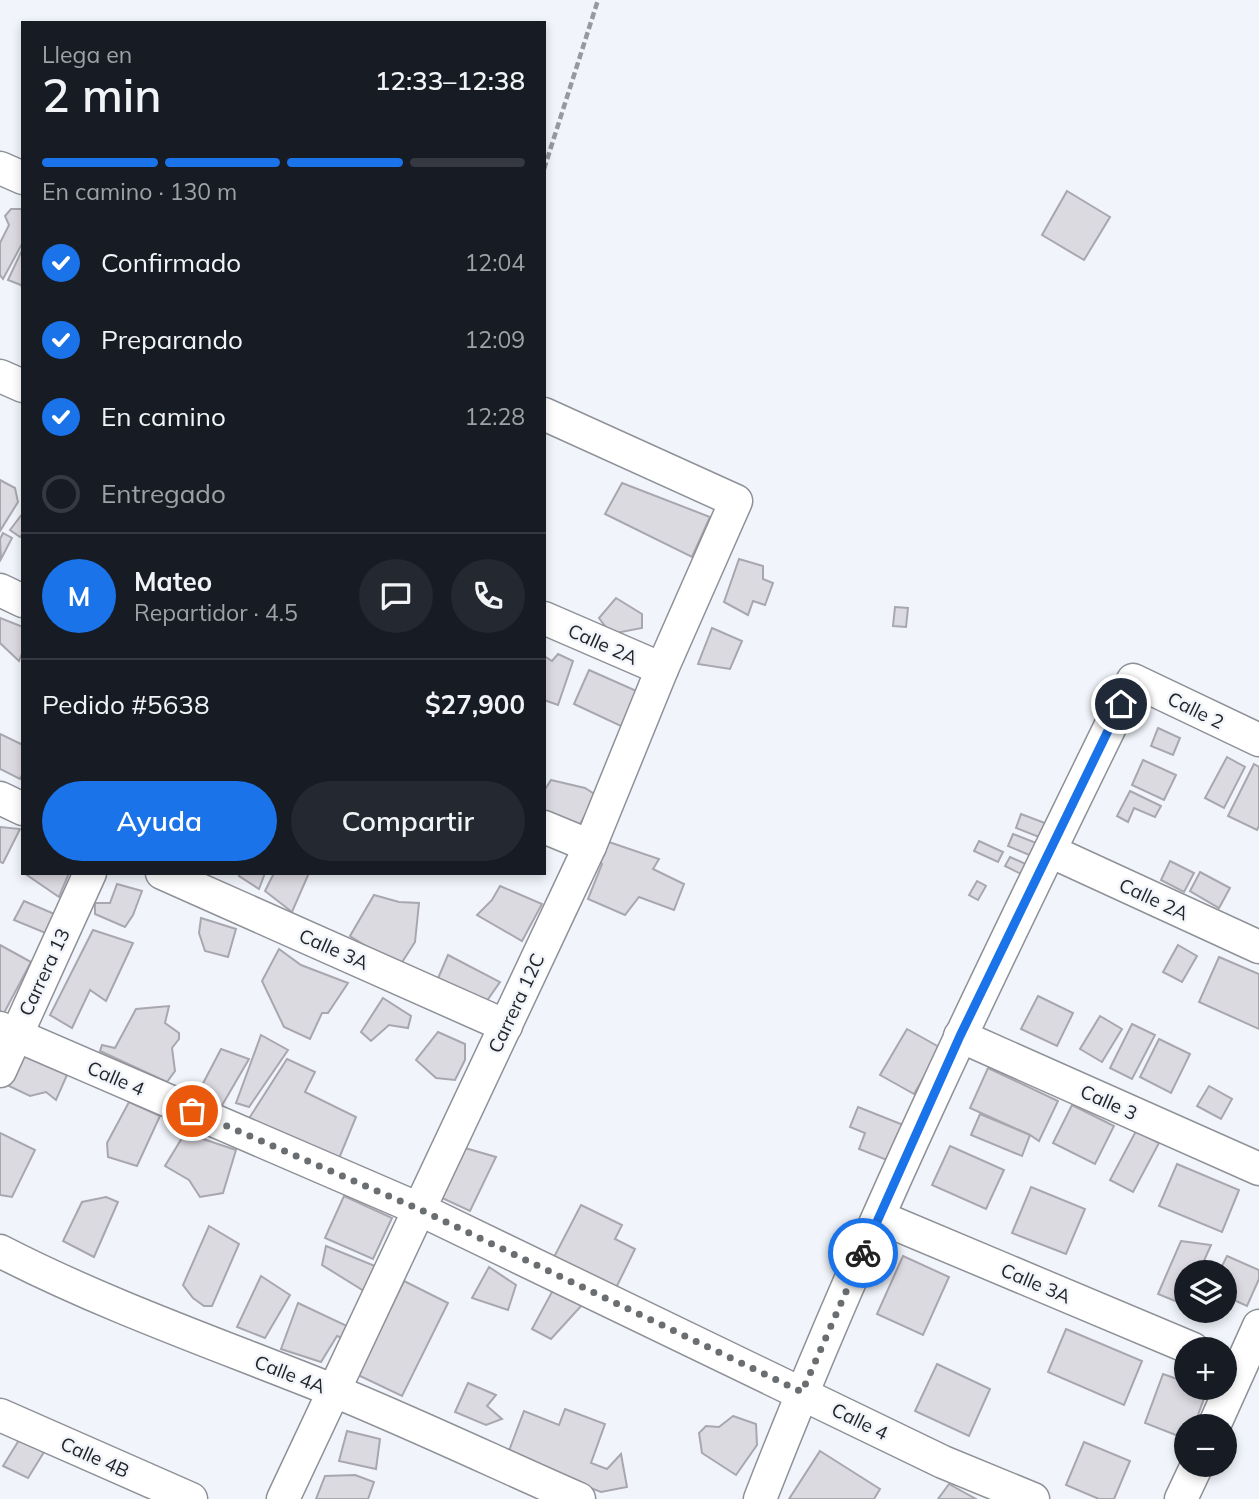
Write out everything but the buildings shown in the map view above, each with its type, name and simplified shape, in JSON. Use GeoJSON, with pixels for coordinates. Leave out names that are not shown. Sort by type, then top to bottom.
{"type":"FeatureCollection","features":[{"type":"Feature","properties":{"kind":"street"},"geometry":{"type":"LineString","coordinates":[[0,168],[21,177]]}},
{"type":"Feature","properties":{"kind":"street"},"geometry":{"type":"LineString","coordinates":[[0,376],[21,385]]}},
{"type":"Feature","properties":{"kind":"street","name":"Carrera 12C"},"geometry":{"type":"LineString","coordinates":[[283,1499],[590,846],[662,669],[736,501],[546,415]]}},
{"type":"Feature","properties":{"kind":"street"},"geometry":{"type":"LineString","coordinates":[[0,590],[21,600]]}},
{"type":"Feature","properties":{"kind":"street","name":"Calle 2A"},"geometry":{"type":"LineString","coordinates":[[546,619],[662,669]]}},
{"type":"Feature","properties":{"kind":"street","name":"Calle 2"},"geometry":{"type":"LineString","coordinates":[[1050,850],[1133,680],[1259,740]]}},
{"type":"Feature","properties":{"kind":"street"},"geometry":{"type":"LineString","coordinates":[[0,798],[21,808]]}},
{"type":"Feature","properties":{"kind":"street"},"geometry":{"type":"LineString","coordinates":[[546,828],[590,846]]}},
{"type":"Feature","properties":{"kind":"street"},"geometry":{"type":"LineString","coordinates":[[760,1499],[802,1392],[960,1036],[1050,850]]}},
{"type":"Feature","properties":{"kind":"street","name":"Calle 2A"},"geometry":{"type":"LineString","coordinates":[[1050,850],[1259,947]]}},
{"type":"Feature","properties":{"kind":"street","name":"Carrera 13"},"geometry":{"type":"LineString","coordinates":[[0,1071],[8,1031],[89,875]]}},
{"type":"Feature","properties":{"kind":"street","name":"Calle 3A"},"geometry":{"type":"LineString","coordinates":[[166,875],[506,1026]]}},
{"type":"Feature","properties":{"kind":"street","name":"Calle 4"},"geometry":{"type":"LineString","coordinates":[[8,1031],[419,1209],[943,1462],[1033,1499]]}},
{"type":"Feature","properties":{"kind":"street","name":"Calle 3"},"geometry":{"type":"LineString","coordinates":[[960,1036],[1259,1169]]}},
{"type":"Feature","properties":{"kind":"street","name":"Calle 3A"},"geometry":{"type":"LineString","coordinates":[[880,1217],[1174,1341]]}},
{"type":"Feature","properties":{"kind":"street","name":"Calle 4A"},"geometry":{"type":"LineString","coordinates":[[0,1251],[138,1314],[334,1391],[579,1499]]}},
{"type":"Feature","properties":{"kind":"street"},"geometry":{"type":"LineString","coordinates":[[1220,1414],[1259,1326]]}},
{"type":"Feature","properties":{"kind":"street","name":"Calle 4B"},"geometry":{"type":"LineString","coordinates":[[0,1415],[191,1499]]}},
{"type":"Feature","properties":{"kind":"street"},"geometry":{"type":"LineString","coordinates":[[1181,1499],[1191,1477]]}},
{"type":"Feature","properties":{"kind":"path"},"geometry":{"type":"LineString","coordinates":[[546,163],[598,0]]}},
{"type":"Feature","properties":{"kind":"way so far"},"geometry":{"type":"LineString","coordinates":[[192,1111],[419,1209],[802,1392],[863,1253]]}},
{"type":"Feature","properties":{"kind":"route"},"geometry":{"type":"LineString","coordinates":[[863,1253],[960,1036],[1121,704]]}}]}
